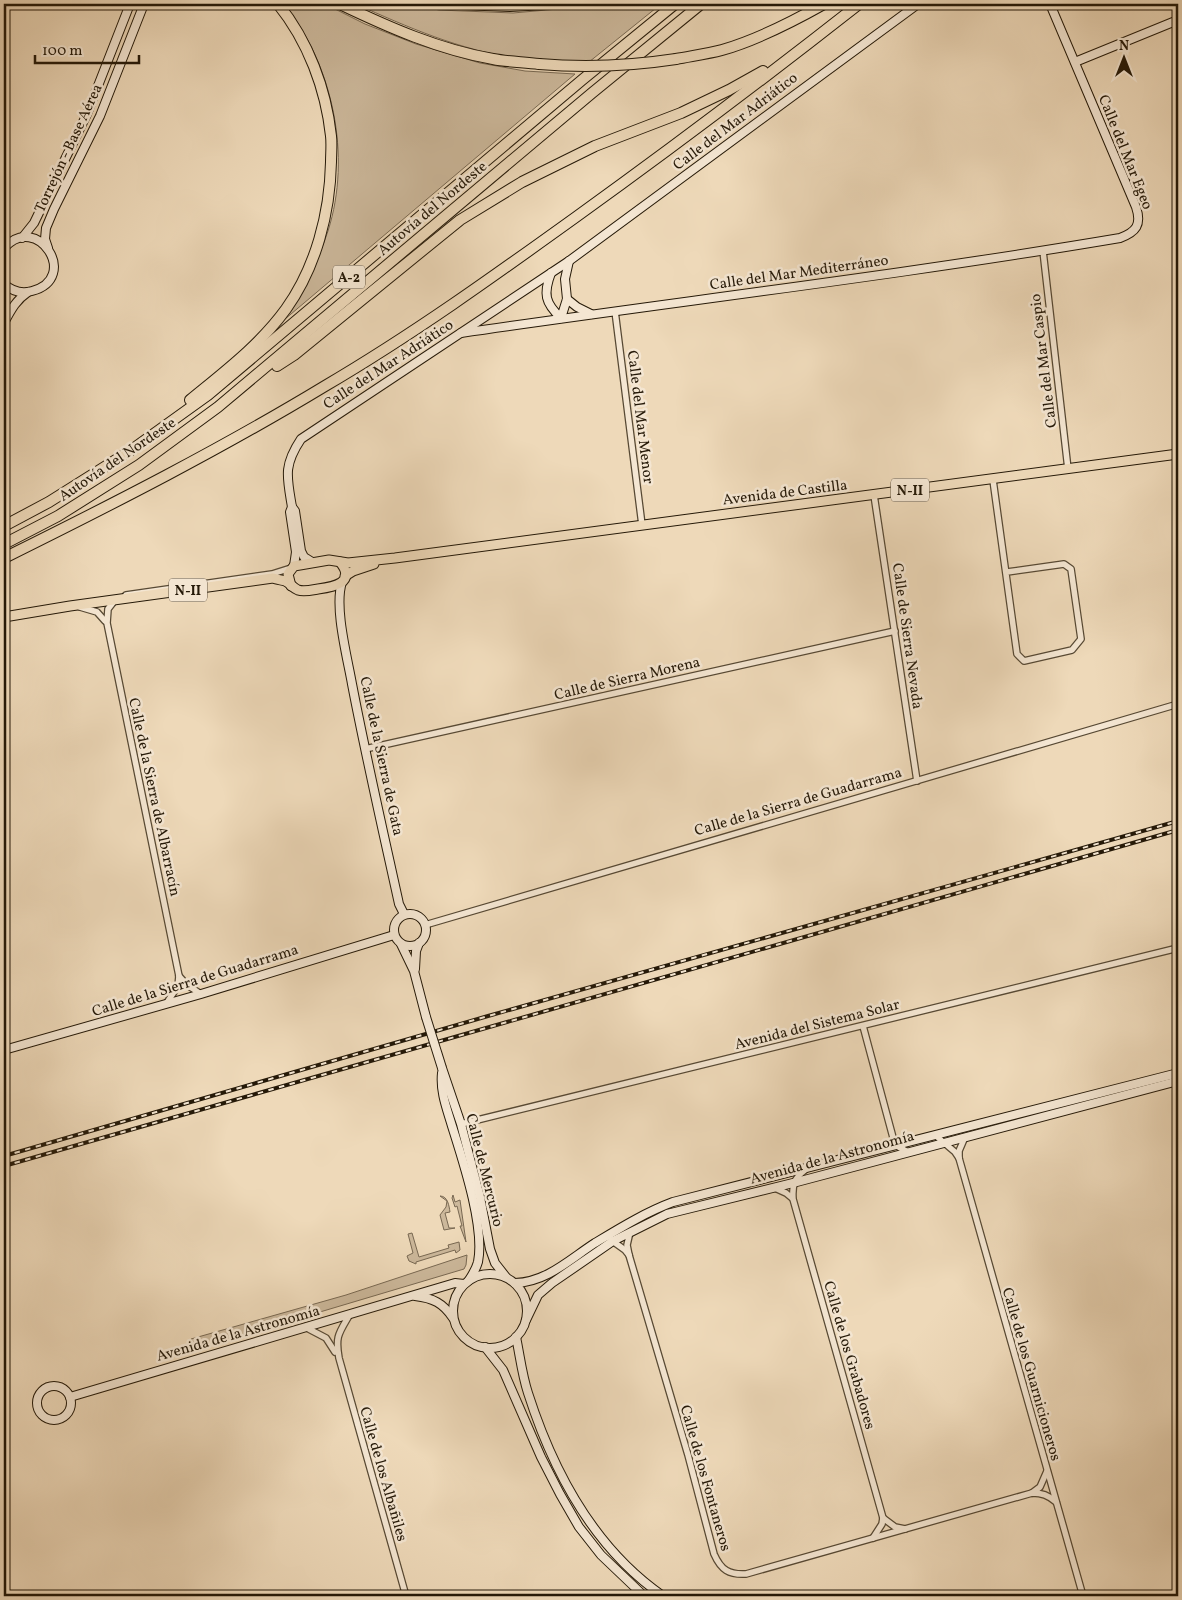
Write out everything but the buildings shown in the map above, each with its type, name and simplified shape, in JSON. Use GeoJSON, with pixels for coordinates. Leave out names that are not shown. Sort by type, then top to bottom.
{"type":"FeatureCollection","features":[{"type":"Feature","properties":{"kind":"highway"},"geometry":{"type":"LineString","coordinates":[[130,451],[245,354],[270,329],[287,307],[308,270],[325,222],[329,202],[332,137],[314,64],[301,38],[278,4]]}},
{"type":"Feature","properties":{"kind":"highway"},"geometry":{"type":"LineString","coordinates":[[340,4],[400,31],[442,47],[493,59],[568,67],[603,67],[643,64],[723,50],[801,17],[824,4]]}},
{"type":"Feature","properties":{"kind":"highway"},"geometry":{"type":"LineString","coordinates":[[459,4],[510,6],[546,4]]}},
{"type":"Feature","properties":{"kind":"highway","name":"Autovía del Nordeste"},"geometry":{"type":"LineString","coordinates":[[4,526],[49,502],[130,451],[208,395],[675,4]]}},
{"type":"Feature","properties":{"kind":"highway","name":"Autovía del Nordeste"},"geometry":{"type":"LineString","coordinates":[[4,544],[58,516],[139,465],[242,388],[701,4]]}},
{"type":"Feature","properties":{"kind":"highway"},"geometry":{"type":"LineString","coordinates":[[4,558],[152,484],[231,441],[326,386],[409,334],[629,178],[859,4]]}},
{"type":"Feature","properties":{"kind":"highway"},"geometry":{"type":"LineString","coordinates":[[242,388],[294,355],[460,220],[522,182],[595,146],[681,113],[730,90],[798,52]]}},
{"type":"Feature","properties":{"kind":"main road","name":"Avenida de Castilla"},"geometry":{"type":"LineString","coordinates":[[340,562],[395,558],[1178,454]]}},
{"type":"Feature","properties":{"kind":"main road","name":"Avenida de Castilla"},"geometry":{"type":"LineString","coordinates":[[344,579],[353,572],[395,558]]}},
{"type":"Feature","properties":{"kind":"main road","name":"N-II"},"geometry":{"type":"LineString","coordinates":[[293,567],[329,560],[340,562]]}},
{"type":"Feature","properties":{"kind":"main road"},"geometry":{"type":"LineString","coordinates":[[340,562],[345,571],[344,579]]}},
{"type":"Feature","properties":{"kind":"main road"},"geometry":{"type":"LineString","coordinates":[[291,586],[288,574],[293,567]]}},
{"type":"Feature","properties":{"kind":"main road","name":"N-II"},"geometry":{"type":"LineString","coordinates":[[4,617],[273,578],[284,581],[302,591],[338,586],[344,579]]}},
{"type":"Feature","properties":{"kind":"street","name":"Torrejón - Base Aérea"},"geometry":{"type":"LineString","coordinates":[[22,238],[34,223],[87,114],[130,4]]}},
{"type":"Feature","properties":{"kind":"street","name":"Torrejón - Base Aérea"},"geometry":{"type":"LineString","coordinates":[[28,292],[44,286],[52,274],[54,260],[46,239],[48,222],[100,116],[144,4]]}},
{"type":"Feature","properties":{"kind":"street","name":"Calle del Mar Adriático"},"geometry":{"type":"LineString","coordinates":[[312,562],[304,557],[301,551],[287,476],[289,461],[301,439],[569,261],[918,4]]}},
{"type":"Feature","properties":{"kind":"street","name":"Calle del Mar Egeo"},"geometry":{"type":"LineString","coordinates":[[1050,4],[1136,207],[1139,215],[1136,228]]}},
{"type":"Feature","properties":{"kind":"street"},"geometry":{"type":"LineString","coordinates":[[1075,62],[1178,20]]}},
{"type":"Feature","properties":{"kind":"street","name":"Calle del Mar Mediterráneo"},"geometry":{"type":"LineString","coordinates":[[461,332],[771,291],[1043,251],[1120,238],[1132,234],[1136,228]]}},
{"type":"Feature","properties":{"kind":"street"},"geometry":{"type":"LineString","coordinates":[[4,248],[11,241],[22,238],[36,239],[48,248]]}},
{"type":"Feature","properties":{"kind":"street","name":"Calle del Mar Caspio"},"geometry":{"type":"LineString","coordinates":[[1043,251],[1068,469]]}},
{"type":"Feature","properties":{"kind":"street"},"geometry":{"type":"LineString","coordinates":[[561,318],[567,298],[564,280],[569,261]]}},
{"type":"Feature","properties":{"kind":"street"},"geometry":{"type":"LineString","coordinates":[[551,273],[546,296],[548,304],[561,318]]}},
{"type":"Feature","properties":{"kind":"street"},"geometry":{"type":"LineString","coordinates":[[4,284],[18,292],[28,292]]}},
{"type":"Feature","properties":{"kind":"street"},"geometry":{"type":"LineString","coordinates":[[4,323],[18,298],[28,292]]}},
{"type":"Feature","properties":{"kind":"street"},"geometry":{"type":"LineString","coordinates":[[567,298],[577,307],[591,314]]}},
{"type":"Feature","properties":{"kind":"street","name":"Calle del Mar Menor"},"geometry":{"type":"LineString","coordinates":[[615,311],[642,525]]}},
{"type":"Feature","properties":{"kind":"street"},"geometry":{"type":"LineString","coordinates":[[993,480],[1017,654],[1024,661],[1072,650],[1080,639],[1071,569],[1064,564],[1006,572]]}},
{"type":"Feature","properties":{"kind":"street","name":"Calle de Sierra Nevada"},"geometry":{"type":"LineString","coordinates":[[874,495],[917,781]]}},
{"type":"Feature","properties":{"kind":"street","name":"Calle del Mar Adriático"},"geometry":{"type":"LineString","coordinates":[[292,508],[290,512],[296,552],[293,567]]}},
{"type":"Feature","properties":{"kind":"street","name":"N-II"},"geometry":{"type":"LineString","coordinates":[[115,600],[131,593],[272,574],[293,567]]}},
{"type":"Feature","properties":{"kind":"street","name":"Calle de la Sierra de Gata"},"geometry":{"type":"LineString","coordinates":[[344,579],[339,601],[347,658],[399,904],[404,914]]}},
{"type":"Feature","properties":{"kind":"street"},"geometry":{"type":"LineString","coordinates":[[324,588],[339,601]]}},
{"type":"Feature","properties":{"kind":"street"},"geometry":{"type":"LineString","coordinates":[[106,623],[108,608],[115,600]]}},
{"type":"Feature","properties":{"kind":"street"},"geometry":{"type":"LineString","coordinates":[[70,606],[97,612],[106,623]]}},
{"type":"Feature","properties":{"kind":"street","name":"Calle de la Sierra de Albarracín"},"geometry":{"type":"LineString","coordinates":[[106,623],[179,976]]}},
{"type":"Feature","properties":{"kind":"street","name":"Calle de Sierra Morena"},"geometry":{"type":"LineString","coordinates":[[365,749],[895,631]]}},
{"type":"Feature","properties":{"kind":"street","name":"Calle de la Sierra de Guadarrama"},"geometry":{"type":"LineString","coordinates":[[425,925],[1178,704]]}},
{"type":"Feature","properties":{"kind":"street"},"geometry":{"type":"LineString","coordinates":[[402,944],[412,946],[423,939],[426,932],[425,925],[417,915],[404,914],[396,922],[394,928],[394,935],[402,944],[414,971]]}},
{"type":"Feature","properties":{"kind":"street","name":"Calle de la Sierra de Guadarrama"},"geometry":{"type":"LineString","coordinates":[[4,1050],[201,994],[394,935]]}},
{"type":"Feature","properties":{"kind":"street"},"geometry":{"type":"LineString","coordinates":[[414,971],[418,943]]}},
{"type":"Feature","properties":{"kind":"street","name":"Avenida del Sistema Solar"},"geometry":{"type":"LineString","coordinates":[[461,1124],[1178,948]]}},
{"type":"Feature","properties":{"kind":"street","name":"Calle de Mercurio"},"geometry":{"type":"LineString","coordinates":[[414,971],[426,1017],[461,1124],[480,1197],[490,1248],[495,1263],[506,1277]]}},
{"type":"Feature","properties":{"kind":"street"},"geometry":{"type":"LineString","coordinates":[[179,976],[187,985],[201,994]]}},
{"type":"Feature","properties":{"kind":"street"},"geometry":{"type":"LineString","coordinates":[[166,1004],[178,986],[179,976]]}},
{"type":"Feature","properties":{"kind":"street"},"geometry":{"type":"LineString","coordinates":[[863,1026],[895,1145],[884,1158]]}},
{"type":"Feature","properties":{"kind":"street","name":"Calle de Mercurio"},"geometry":{"type":"LineString","coordinates":[[442,1068],[442,1091],[471,1195],[477,1234],[479,1253],[477,1264],[467,1282]]}},
{"type":"Feature","properties":{"kind":"street","name":"Avenida de la Astronomía"},"geometry":{"type":"LineString","coordinates":[[526,1320],[538,1296],[552,1283],[643,1215],[673,1202],[1178,1073]]}},
{"type":"Feature","properties":{"kind":"street","name":"Avenida de la Astronomía"},"geometry":{"type":"LineString","coordinates":[[515,1283],[531,1282],[547,1276],[609,1239],[630,1232],[667,1214],[793,1183],[1178,1081]]}},
{"type":"Feature","properties":{"kind":"street"},"geometry":{"type":"LineString","coordinates":[[446,1107],[456,1121],[461,1124],[458,1145]]}},
{"type":"Feature","properties":{"kind":"street","name":"Calle de los Guarnicioneros"},"geometry":{"type":"LineString","coordinates":[[935,1135],[955,1152],[959,1158],[1083,1596]]}},
{"type":"Feature","properties":{"kind":"street"},"geometry":{"type":"LineString","coordinates":[[959,1158],[959,1151],[965,1137]]}},
{"type":"Feature","properties":{"kind":"street"},"geometry":{"type":"LineString","coordinates":[[895,1145],[908,1152]]}},
{"type":"Feature","properties":{"kind":"street"},"geometry":{"type":"LineString","coordinates":[[793,1183],[798,1175],[814,1166]]}},
{"type":"Feature","properties":{"kind":"street","name":"Calle de los Grabadores"},"geometry":{"type":"LineString","coordinates":[[793,1183],[793,1199],[883,1518]]}},
{"type":"Feature","properties":{"kind":"street"},"geometry":{"type":"LineString","coordinates":[[772,1187],[786,1193],[793,1199]]}},
{"type":"Feature","properties":{"kind":"street","name":"Calle de los Fontaneros"},"geometry":{"type":"LineString","coordinates":[[630,1232],[627,1245],[628,1255],[688,1455],[714,1554],[722,1569],[728,1573],[746,1574],[1032,1493]]}},
{"type":"Feature","properties":{"kind":"street"},"geometry":{"type":"LineString","coordinates":[[609,1239],[625,1250],[628,1255]]}},
{"type":"Feature","properties":{"kind":"street"},"geometry":{"type":"LineString","coordinates":[[494,1274],[506,1277],[515,1283],[523,1294],[527,1306],[526,1320],[522,1330],[506,1344],[496,1347],[485,1347],[471,1343],[457,1329],[453,1308],[455,1298],[467,1282],[481,1275],[494,1274]]}},
{"type":"Feature","properties":{"kind":"street","name":"Avenida de la Astronomía"},"geometry":{"type":"LineString","coordinates":[[70,1397],[413,1295],[455,1283],[467,1282]]}},
{"type":"Feature","properties":{"kind":"street"},"geometry":{"type":"LineString","coordinates":[[413,1295],[439,1302],[454,1319]]}},
{"type":"Feature","properties":{"kind":"street","name":"Calle de los Albañiles"},"geometry":{"type":"LineString","coordinates":[[350,1314],[338,1335],[336,1344],[406,1596]]}},
{"type":"Feature","properties":{"kind":"street","name":"Calle de los Albañiles"},"geometry":{"type":"LineString","coordinates":[[305,1327],[326,1338],[339,1358]]}},
{"type":"Feature","properties":{"kind":"street"},"geometry":{"type":"LineString","coordinates":[[516,1337],[528,1392],[545,1438],[569,1489],[587,1519],[608,1547],[651,1588],[663,1596]]}},
{"type":"Feature","properties":{"kind":"street"},"geometry":{"type":"LineString","coordinates":[[485,1347],[503,1370],[541,1457],[579,1527],[601,1555],[644,1596]]}},
{"type":"Feature","properties":{"kind":"street"},"geometry":{"type":"LineString","coordinates":[[59,1387],[64,1389],[70,1397],[70,1408],[61,1419],[45,1418],[38,1410],[38,1396],[45,1389],[59,1387]]}},
{"type":"Feature","properties":{"kind":"street"},"geometry":{"type":"LineString","coordinates":[[1032,1493],[1040,1487],[1047,1472]]}},
{"type":"Feature","properties":{"kind":"street"},"geometry":{"type":"LineString","coordinates":[[1032,1493],[1042,1493],[1056,1502]]}},
{"type":"Feature","properties":{"kind":"street"},"geometry":{"type":"LineString","coordinates":[[872,1539],[879,1530],[883,1518],[895,1527],[907,1529]]}},
{"type":"Feature","properties":{"kind":"shaded area"},"geometry":{"type":"Polygon","coordinates":[[[284,4],[325,4],[365,24],[416,44],[480,63],[525,71],[575,74],[278,325],[306,280],[323,244],[335,202],[338,172],[338,142],[326,83],[315,55],[301,28],[284,4]]]}},
{"type":"Feature","properties":{"kind":"shaded area"},"geometry":{"type":"Polygon","coordinates":[[[356,4],[410,4],[439,10],[513,13],[569,8],[588,4],[661,4],[589,62],[516,58],[495,54],[454,43],[414,29],[356,4]]]}},
{"type":"Feature","properties":{"kind":"shaded area"},"geometry":{"type":"Polygon","coordinates":[[[453,1195],[455,1202],[460,1200],[466,1242],[460,1226],[462,1226],[457,1206],[455,1207],[452,1198],[453,1195]]]}},
{"type":"Feature","properties":{"kind":"shaded area"},"geometry":{"type":"Polygon","coordinates":[[[440,1196],[443,1196],[446,1199],[449,1204],[450,1212],[445,1213],[449,1228],[455,1228],[444,1230],[440,1215],[446,1207],[447,1201],[440,1196]]]}},
{"type":"Feature","properties":{"kind":"shaded area"},"geometry":{"type":"Polygon","coordinates":[[[412,1233],[419,1257],[449,1248],[448,1245],[459,1242],[460,1250],[456,1253],[455,1250],[416,1262],[416,1264],[409,1261],[407,1256],[413,1253],[408,1234],[412,1233]]]}},
{"type":"Feature","properties":{"kind":"shaded area"},"geometry":{"type":"Polygon","coordinates":[[[467,1255],[464,1269],[206,1346],[197,1346],[191,1339],[346,1295],[467,1255]]]}},
{"type":"Feature","properties":{"kind":"railway"},"geometry":{"type":"LineString","coordinates":[[4,1156],[488,1016],[1178,821]]}},
{"type":"Feature","properties":{"kind":"railway"},"geometry":{"type":"LineString","coordinates":[[4,1166],[1178,830]]}}]}
